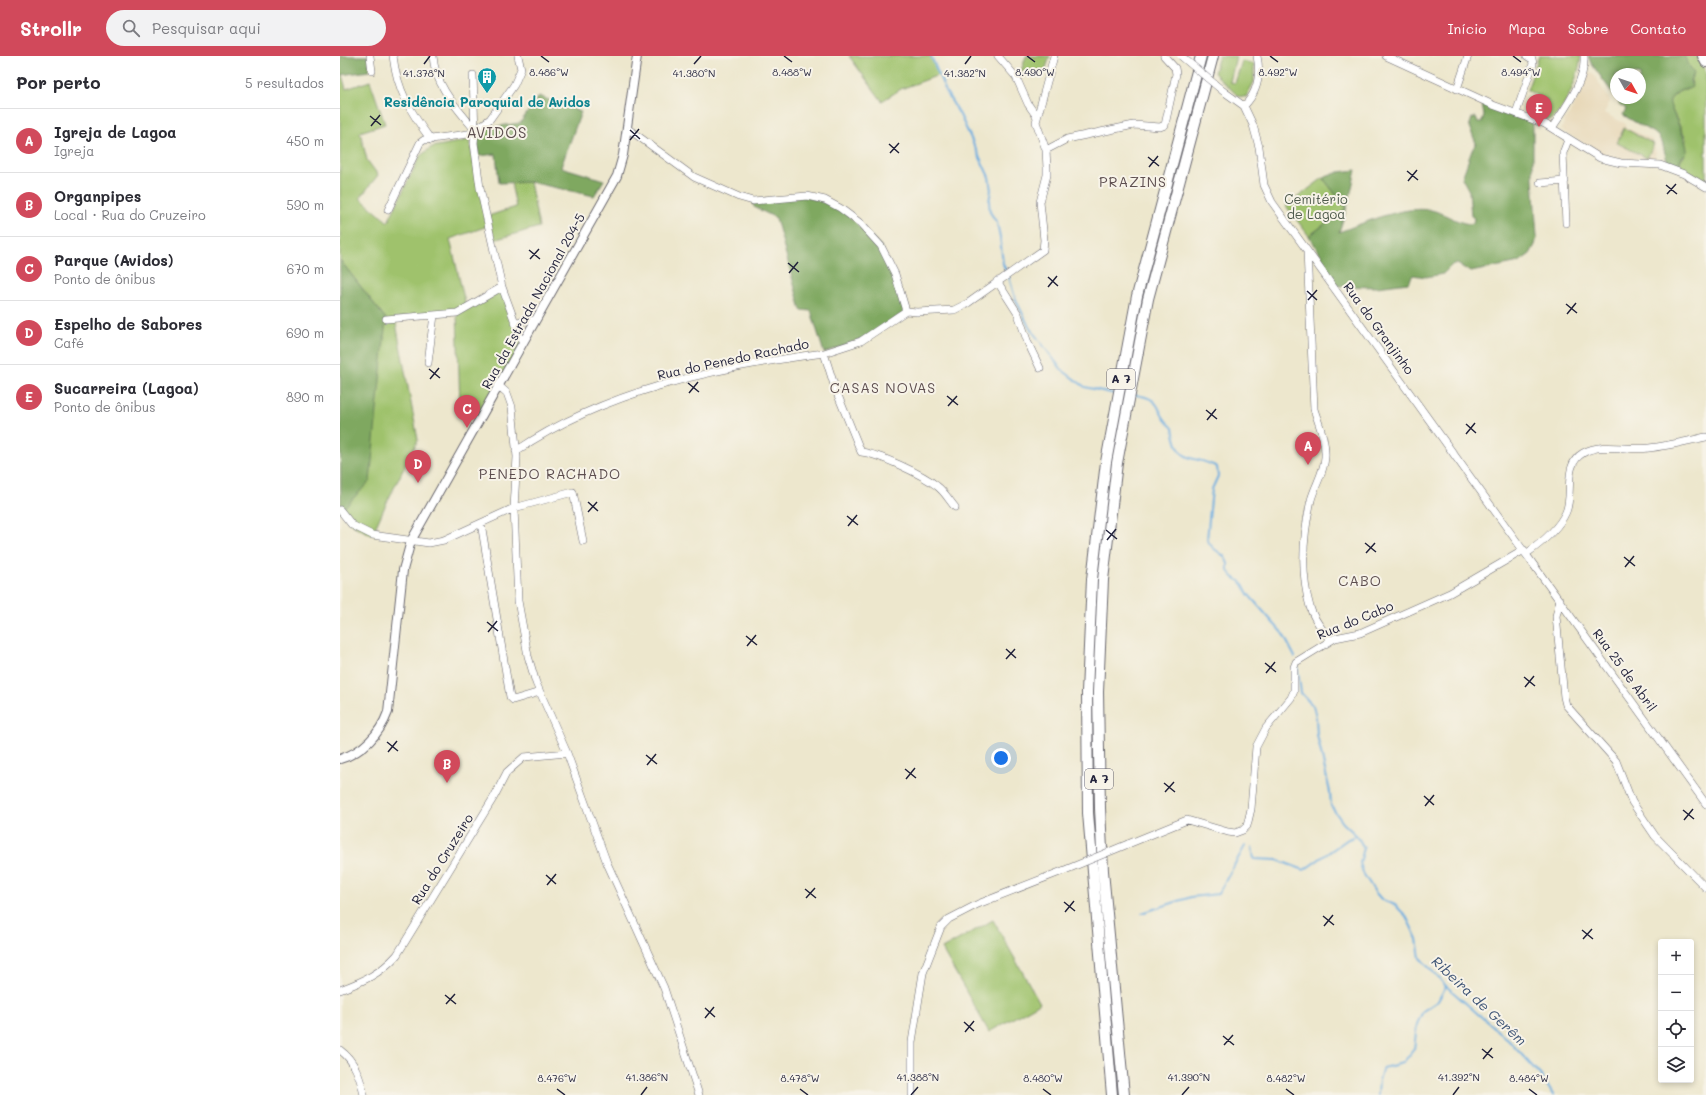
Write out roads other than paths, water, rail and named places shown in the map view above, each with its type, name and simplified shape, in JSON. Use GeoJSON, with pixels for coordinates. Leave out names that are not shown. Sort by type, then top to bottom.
{"type":"FeatureCollection","features":[{"type":"Feature","properties":{"kind":"highway","name":"A 7"},"geometry":{"type":"LineString","coordinates":[[1112,1095],[1088,813],[1087,715],[1092,579],[1106,462],[1137,296],[1201,56]]}},
{"type":"Feature","properties":{"kind":"highway","name":"A 7"},"geometry":{"type":"LineString","coordinates":[[1124,1095],[1103,870],[1100,808],[1098,692],[1103,580],[1117,463],[1148,299],[1213,56]]}},
{"type":"Feature","properties":{"kind":"highway"},"geometry":{"type":"LineString","coordinates":[[1703,56],[1706,62]]}},
{"type":"Feature","properties":{"kind":"main road","name":"Rua da Estrada Nacional 204-5"},"geometry":{"type":"LineString","coordinates":[[340,759],[356,752],[370,740],[382,726],[388,712],[403,570],[411,541],[617,176],[627,128],[637,56]]}},
{"type":"Feature","properties":{"kind":"street"},"geometry":{"type":"LineString","coordinates":[[370,56],[372,71]]}},
{"type":"Feature","properties":{"kind":"street"},"geometry":{"type":"LineString","coordinates":[[393,56],[396,79],[405,103],[431,140]]}},
{"type":"Feature","properties":{"kind":"street"},"geometry":{"type":"LineString","coordinates":[[433,56],[438,78],[448,96],[475,131]]}},
{"type":"Feature","properties":{"kind":"street"},"geometry":{"type":"LineString","coordinates":[[388,210],[417,148],[424,140],[431,140],[475,131],[490,119],[514,86],[521,69],[518,56]]}},
{"type":"Feature","properties":{"kind":"street"},"geometry":{"type":"LineString","coordinates":[[998,56],[1016,77],[1028,104],[1037,118]]}},
{"type":"Feature","properties":{"kind":"street"},"geometry":{"type":"LineString","coordinates":[[627,128],[694,177],[739,197],[753,201],[807,196],[825,200],[840,208],[860,223],[881,246],[895,274],[906,311],[917,312],[954,310],[968,303],[1005,275],[1040,254],[1044,245],[1040,202],[1047,175],[1046,150],[1036,126],[1054,56]]}},
{"type":"Feature","properties":{"kind":"street"},"geometry":{"type":"LineString","coordinates":[[1046,150],[1067,139],[1134,125],[1160,127],[1165,125],[1176,74],[1174,68],[1164,56]]}},
{"type":"Feature","properties":{"kind":"street"},"geometry":{"type":"LineString","coordinates":[[1180,56],[1244,106],[1254,93],[1258,82],[1259,73],[1257,56]]}},
{"type":"Feature","properties":{"kind":"street"},"geometry":{"type":"LineString","coordinates":[[1386,56],[1493,105],[1552,128],[1568,140],[1610,162],[1660,164],[1684,174],[1706,187]]}},
{"type":"Feature","properties":{"kind":"street"},"geometry":{"type":"LineString","coordinates":[[1457,89],[1468,56]]}},
{"type":"Feature","properties":{"kind":"street"},"geometry":{"type":"LineString","coordinates":[[1516,113],[1533,64],[1532,59],[1526,56]]}},
{"type":"Feature","properties":{"kind":"street"},"geometry":{"type":"LineString","coordinates":[[1552,128],[1562,113],[1581,75],[1584,56]]}},
{"type":"Feature","properties":{"kind":"street"},"geometry":{"type":"LineString","coordinates":[[473,75],[474,143],[480,188],[502,287],[518,334],[523,342]]}},
{"type":"Feature","properties":{"kind":"street","name":"Rua do Granjinho"},"geometry":{"type":"LineString","coordinates":[[1244,106],[1253,125],[1259,147],[1263,180],[1266,191],[1307,251],[1525,552]]}},
{"type":"Feature","properties":{"kind":"street"},"geometry":{"type":"LineString","coordinates":[[1566,223],[1563,153],[1568,140]]}},
{"type":"Feature","properties":{"kind":"street"},"geometry":{"type":"LineString","coordinates":[[1540,183],[1565,181]]}},
{"type":"Feature","properties":{"kind":"street"},"geometry":{"type":"LineString","coordinates":[[1307,251],[1314,410],[1321,427],[1325,456],[1320,480],[1312,500],[1304,549],[1303,566],[1310,607],[1330,640]]}},
{"type":"Feature","properties":{"kind":"street"},"geometry":{"type":"LineString","coordinates":[[997,281],[1018,314],[1028,343],[1040,368]]}},
{"type":"Feature","properties":{"kind":"street"},"geometry":{"type":"LineString","coordinates":[[386,319],[457,313],[502,287]]}},
{"type":"Feature","properties":{"kind":"street","name":"Rua do Penedo Rachado"},"geometry":{"type":"LineString","coordinates":[[516,451],[541,434],[570,418],[664,384],[780,359],[824,353],[861,341],[906,311]]}},
{"type":"Feature","properties":{"kind":"street"},"geometry":{"type":"LineString","coordinates":[[428,363],[434,315]]}},
{"type":"Feature","properties":{"kind":"street"},"geometry":{"type":"LineString","coordinates":[[516,325],[528,320],[535,321]]}},
{"type":"Feature","properties":{"kind":"street"},"geometry":{"type":"LineString","coordinates":[[824,353],[835,388],[861,452],[899,465],[937,486],[955,507]]}},
{"type":"Feature","properties":{"kind":"street"},"geometry":{"type":"LineString","coordinates":[[499,386],[507,393],[512,407],[516,451],[514,508],[518,601],[528,656],[540,692],[567,753],[607,863],[664,988],[699,1095]]}},
{"type":"Feature","properties":{"kind":"street","name":"Rua do Cabo"},"geometry":{"type":"LineString","coordinates":[[912,1095],[912,1042],[923,973],[941,927],[949,919],[978,904],[1187,820],[1228,832],[1235,833],[1242,830],[1250,820],[1256,747],[1271,720],[1291,698],[1294,691],[1294,667],[1296,662],[1330,640],[1341,636],[1360,634],[1450,593],[1525,552],[1554,529],[1565,514],[1572,467],[1576,459],[1584,453],[1602,448],[1649,448],[1706,437]]}},
{"type":"Feature","properties":{"kind":"street"},"geometry":{"type":"LineString","coordinates":[[340,510],[352,525],[372,535],[429,543],[444,540],[514,508],[573,492],[583,541]]}},
{"type":"Feature","properties":{"kind":"street"},"geometry":{"type":"LineString","coordinates":[[481,523],[510,697],[513,700],[540,692]]}},
{"type":"Feature","properties":{"kind":"street","name":"Rua 25 de Abril"},"geometry":{"type":"LineString","coordinates":[[1525,552],[1706,804]]}},
{"type":"Feature","properties":{"kind":"street"},"geometry":{"type":"LineString","coordinates":[[1560,600],[1556,616],[1566,705],[1616,761],[1632,802],[1655,836],[1706,888]]}},
{"type":"Feature","properties":{"kind":"street","name":"Rua do Cruzeiro"},"geometry":{"type":"LineString","coordinates":[[340,990],[359,983],[384,968],[397,955],[494,797],[507,772],[524,757],[567,753]]}},
{"type":"Feature","properties":{"kind":"street"},"geometry":{"type":"LineString","coordinates":[[1701,797],[1706,791]]}},
{"type":"Feature","properties":{"kind":"street"},"geometry":{"type":"LineString","coordinates":[[340,1050],[350,1056],[360,1077],[364,1095]]}},
{"type":"Feature","properties":{"kind":"waterway","name":"Ribeira de Gerêm"},"geometry":{"type":"LineString","coordinates":[[931,56],[946,92],[960,115],[989,177],[991,190],[989,202],[990,212],[997,223],[1003,264],[1007,273]]}},
{"type":"Feature","properties":{"kind":"waterway","name":"Ribeira de Gerêm"},"geometry":{"type":"LineString","coordinates":[[1009,277],[1015,298],[1029,327],[1062,370],[1085,387],[1115,394]]}},
{"type":"Feature","properties":{"kind":"waterway","name":"Ribeira de Gerêm"},"geometry":{"type":"LineString","coordinates":[[1133,395],[1143,396],[1155,402],[1163,417],[1173,428],[1179,449],[1183,454],[1217,467],[1218,476],[1212,489],[1207,540],[1213,548],[1224,556],[1228,563],[1228,571],[1232,576],[1243,584],[1248,594],[1283,634],[1295,657]]}},
{"type":"Feature","properties":{"kind":"waterway","name":"Ribeira de Gerêm"},"geometry":{"type":"LineString","coordinates":[[1297,665],[1301,693],[1313,706],[1316,717],[1317,735],[1330,792],[1331,806],[1343,823],[1357,836],[1364,848],[1360,863],[1363,873],[1382,900],[1395,905],[1406,916],[1417,939],[1420,958],[1446,986],[1509,1041],[1543,1078],[1553,1095]]}},
{"type":"Feature","properties":{"kind":"waterway"},"geometry":{"type":"LineString","coordinates":[[1252,847],[1254,859],[1277,860],[1304,870],[1348,839],[1357,836]]}},
{"type":"Feature","properties":{"kind":"waterway"},"geometry":{"type":"LineString","coordinates":[[1142,913],[1191,897],[1218,894],[1245,846]]}},
{"type":"Feature","properties":{"kind":"waterway"},"geometry":{"type":"LineString","coordinates":[[1378,1095],[1379,1080],[1383,1068],[1403,1063],[1414,1049],[1417,1024],[1423,1011],[1438,1001],[1446,986]]}},
{"type":"Feature","properties":{"kind":"place","name":"Residência Paroquial de Avidos"},"geometry":{"type":"Point","coordinates":[487,94]}},
{"type":"Feature","properties":{"kind":"place","name":"Sucarreira (Lagoa)"},"geometry":{"type":"Point","coordinates":[1539,127]}},
{"type":"Feature","properties":{"kind":"place","name":"Parque (Avidos)"},"geometry":{"type":"Point","coordinates":[467,428]}},
{"type":"Feature","properties":{"kind":"place","name":"Igreja de Lagoa"},"geometry":{"type":"Point","coordinates":[1308,465]}},
{"type":"Feature","properties":{"kind":"place","name":"Espelho de Sabores"},"geometry":{"type":"Point","coordinates":[418,483]}},
{"type":"Feature","properties":{"kind":"place","name":"Organpipes"},"geometry":{"type":"Point","coordinates":[447,783]}},
{"type":"Feature","properties":{"kind":"district","name":"AVIDOS"},"geometry":{"type":"Point","coordinates":[497,133]}},
{"type":"Feature","properties":{"kind":"district","name":"PRAZINS"},"geometry":{"type":"Point","coordinates":[1133,182]}},
{"type":"Feature","properties":{"kind":"district","name":"CASAS NOVAS"},"geometry":{"type":"Point","coordinates":[883,388]}},
{"type":"Feature","properties":{"kind":"district","name":"PENEDO RACHADO"},"geometry":{"type":"Point","coordinates":[550,474]}},
{"type":"Feature","properties":{"kind":"district","name":"CABO"},"geometry":{"type":"Point","coordinates":[1360,581]}},
{"type":"Feature","properties":{"kind":"park label","name":"Cemitério de Lagoa"},"geometry":{"type":"Point","coordinates":[1316,206]}}]}
